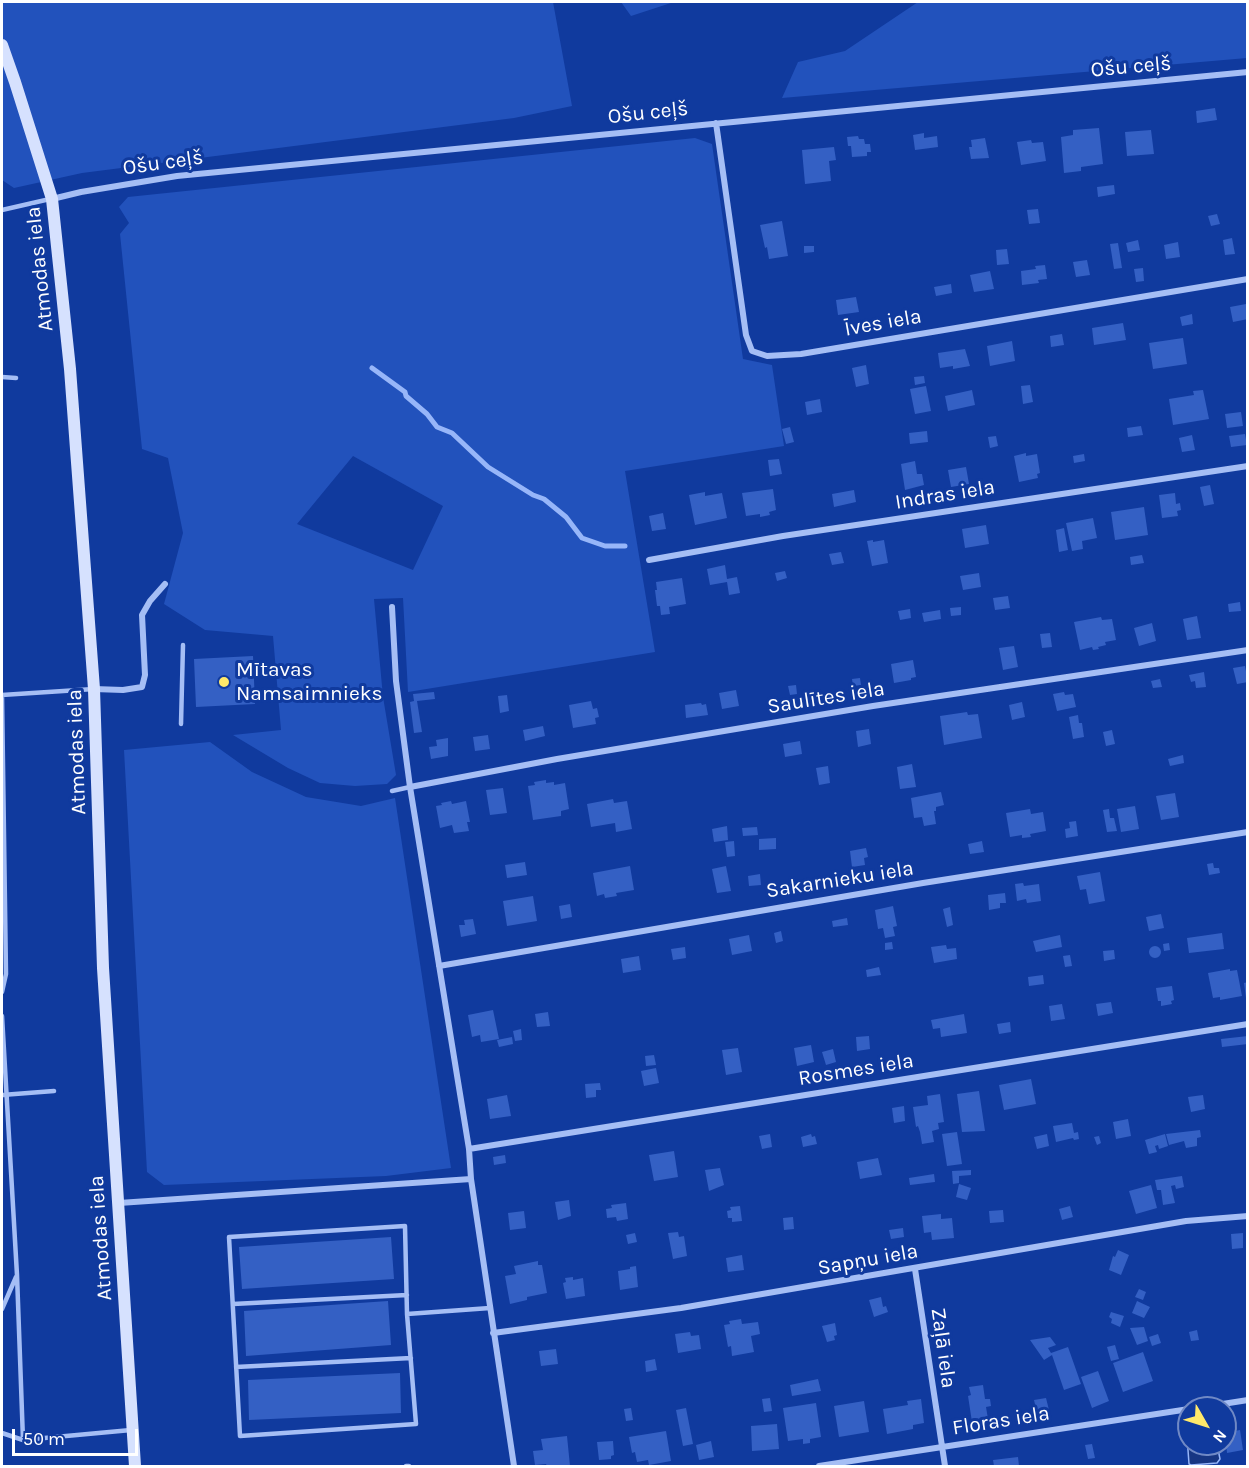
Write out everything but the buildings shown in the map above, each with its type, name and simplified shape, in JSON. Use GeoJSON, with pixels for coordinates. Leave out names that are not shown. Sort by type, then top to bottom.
{"type":"FeatureCollection","features":[{"type":"Feature","properties":{"kind":"main road","name":"Atmodas iela"},"geometry":{"type":"LineString","coordinates":[[2,45],[52,199],[70,369],[94,689],[103,968],[135,1467]]}},
{"type":"Feature","properties":{"kind":"street","name":"Ošu ceļš"},"geometry":{"type":"LineString","coordinates":[[52,199],[177,176],[1248,72]]}},
{"type":"Feature","properties":{"kind":"street","name":"Īves iela"},"geometry":{"type":"LineString","coordinates":[[716,123],[746,335],[752,351],[767,356],[801,354],[1248,279]]}},
{"type":"Feature","properties":{"kind":"street","name":"Indras iela"},"geometry":{"type":"LineString","coordinates":[[649,560],[783,536],[1248,466]]}},
{"type":"Feature","properties":{"kind":"street"},"geometry":{"type":"LineString","coordinates":[[94,689],[123,690],[142,687],[145,675],[142,615],[150,601],[165,584]]}},
{"type":"Feature","properties":{"kind":"street"},"geometry":{"type":"LineString","coordinates":[[392,607],[396,681],[410,787],[469,1149],[471,1179],[514,1467]]}},
{"type":"Feature","properties":{"kind":"street","name":"Saulītes iela"},"geometry":{"type":"LineString","coordinates":[[410,787],[873,706],[1248,650]]}},
{"type":"Feature","properties":{"kind":"street","name":"Sakarnieku iela"},"geometry":{"type":"LineString","coordinates":[[439,966],[923,883],[1248,832]]}},
{"type":"Feature","properties":{"kind":"street","name":"Rosmes iela"},"geometry":{"type":"LineString","coordinates":[[469,1149],[1248,1024]]}},
{"type":"Feature","properties":{"kind":"street"},"geometry":{"type":"LineString","coordinates":[[117,1203],[471,1179]]}},
{"type":"Feature","properties":{"kind":"street","name":"Sapņu iela"},"geometry":{"type":"LineString","coordinates":[[494,1333],[681,1308],[1186,1221],[1248,1216]]}},
{"type":"Feature","properties":{"kind":"street","name":"Zaļā iela"},"geometry":{"type":"LineString","coordinates":[[915,1269],[945,1467]]}},
{"type":"Feature","properties":{"kind":"street","name":"Floras iela"},"geometry":{"type":"LineString","coordinates":[[819,1467],[1177,1411]]}},
{"type":"Feature","properties":{"kind":"lane"},"geometry":{"type":"LineString","coordinates":[[2,210],[52,199]]}},
{"type":"Feature","properties":{"kind":"lane"},"geometry":{"type":"LineString","coordinates":[[2,377],[16,378]]}},
{"type":"Feature","properties":{"kind":"lane"},"geometry":{"type":"LineString","coordinates":[[181,723],[183,645]]}},
{"type":"Feature","properties":{"kind":"lane"},"geometry":{"type":"LineString","coordinates":[[2,992],[6,974],[2,694],[94,689]]}},
{"type":"Feature","properties":{"kind":"lane"},"geometry":{"type":"LineString","coordinates":[[392,791],[410,787]]}},
{"type":"Feature","properties":{"kind":"lane"},"geometry":{"type":"LineString","coordinates":[[2,1016],[17,1275],[23,1440]]}},
{"type":"Feature","properties":{"kind":"lane"},"geometry":{"type":"LineString","coordinates":[[2,1095],[54,1090]]}},
{"type":"Feature","properties":{"kind":"lane"},"geometry":{"type":"LineString","coordinates":[[405,1226],[407,1295],[416,1424],[240,1436],[230,1238],[405,1226]]}},
{"type":"Feature","properties":{"kind":"lane"},"geometry":{"type":"LineString","coordinates":[[2,1309],[17,1275]]}},
{"type":"Feature","properties":{"kind":"lane"},"geometry":{"type":"LineString","coordinates":[[233,1304],[407,1295]]}},
{"type":"Feature","properties":{"kind":"lane"},"geometry":{"type":"LineString","coordinates":[[407,1314],[490,1308]]}},
{"type":"Feature","properties":{"kind":"lane"},"geometry":{"type":"LineString","coordinates":[[236,1367],[411,1358]]}},
{"type":"Feature","properties":{"kind":"lane"},"geometry":{"type":"LineString","coordinates":[[2,1434],[23,1440],[134,1430]]}},
{"type":"Feature","properties":{"kind":"shaded area"},"geometry":{"type":"Polygon","coordinates":[[[2,2],[553,2],[572,106],[514,118],[82,173],[14,188],[2,180],[2,2]]]}},
{"type":"Feature","properties":{"kind":"shaded area"},"geometry":{"type":"Polygon","coordinates":[[[621,2],[674,2],[631,16],[621,2]]]}},
{"type":"Feature","properties":{"kind":"shaded area"},"geometry":{"type":"Polygon","coordinates":[[[918,2],[1247,2],[1247,58],[782,98],[798,62],[845,51],[918,2]]]}},
{"type":"Feature","properties":{"kind":"shaded area"},"geometry":{"type":"Polygon","coordinates":[[[695,138],[712,144],[743,359],[772,365],[784,446],[625,471],[655,652],[408,692],[403,598],[374,599],[383,697],[396,775],[387,784],[355,786],[320,783],[288,768],[233,735],[281,730],[273,636],[205,630],[164,604],[183,533],[168,458],[142,449],[120,234],[129,223],[119,207],[128,197],[695,138]],[[353,456],[297,524],[413,570],[443,506],[353,456]]]}},
{"type":"Feature","properties":{"kind":"shaded area"},"geometry":{"type":"Polygon","coordinates":[[[210,742],[252,772],[306,797],[361,806],[395,798],[451,1168],[386,1176],[164,1185],[147,1172],[124,750],[210,742]]]}},
{"type":"Feature","properties":{"kind":"shaded area"},"geometry":{"type":"Polygon","coordinates":[[[1188,1456],[1219,1456],[1217,1463],[1189,1464],[1188,1456]]]}},
{"type":"Feature","properties":{"kind":"waterway"},"geometry":{"type":"LineString","coordinates":[[372,368],[405,392],[406,396],[427,414],[437,427],[452,433],[488,467],[533,495],[544,499],[566,517],[582,538],[605,546],[625,546]]}},
{"type":"Feature","properties":{"kind":"place","name":"Mītavas Namsaimnieks"},"geometry":{"type":"Point","coordinates":[224,682]}}]}
